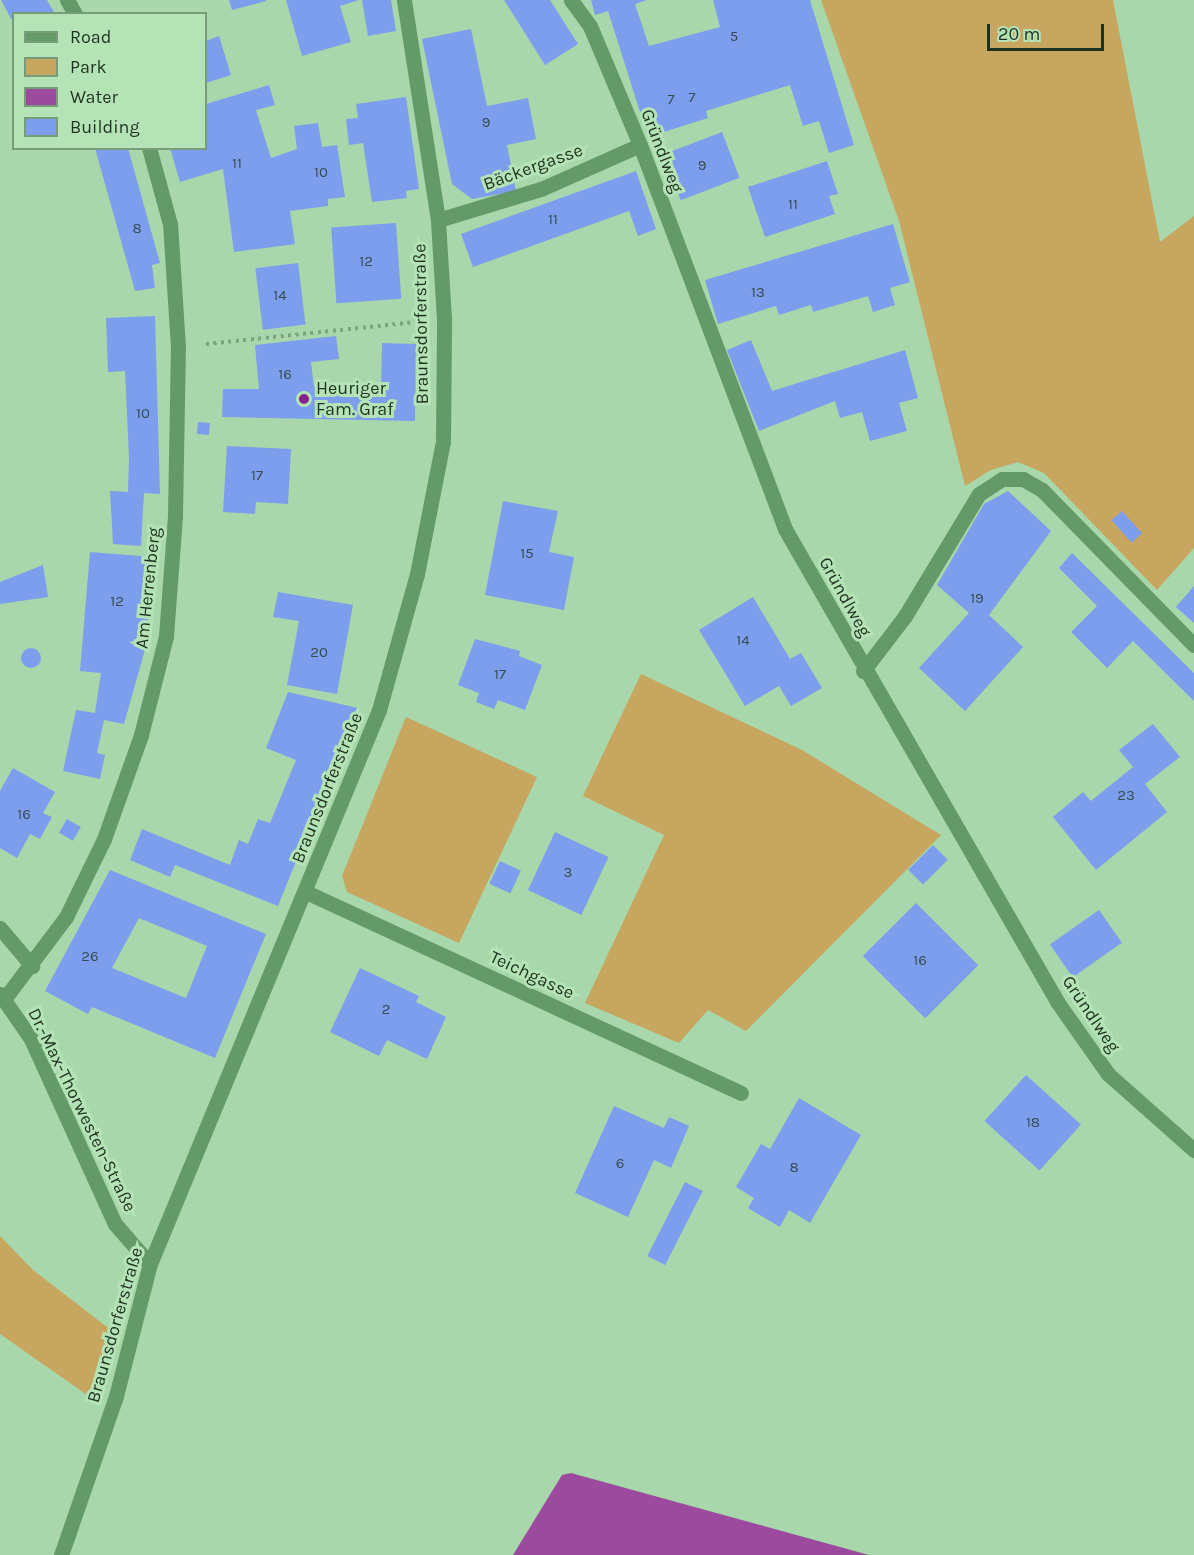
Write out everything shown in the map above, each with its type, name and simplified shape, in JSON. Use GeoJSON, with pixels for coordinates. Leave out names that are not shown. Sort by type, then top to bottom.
{"type":"FeatureCollection","features":[{"type":"Feature","properties":{"kind":"street","name":"Braunsdorferstraße"},"geometry":{"type":"LineString","coordinates":[[61,1555],[116,1396],[150,1264],[306,892],[379,710],[417,574],[443,442],[444,319],[438,220],[404,0]]}},
{"type":"Feature","properties":{"kind":"street","name":"Gründlweg"},"geometry":{"type":"LineString","coordinates":[[572,0],[590,26],[640,145],[753,456],[785,529],[862,671],[1058,1003],[1108,1074],[1173,1135],[1194,1150]]}},
{"type":"Feature","properties":{"kind":"street","name":"Bäckergasse"},"geometry":{"type":"LineString","coordinates":[[438,220],[541,189],[640,145]]}},
{"type":"Feature","properties":{"kind":"street","name":"Am Herrenberg"},"geometry":{"type":"LineString","coordinates":[[3,996],[32,966],[66,917],[104,839],[141,735],[166,636],[175,515],[178,347],[170,224],[149,150]]}},
{"type":"Feature","properties":{"kind":"street"},"geometry":{"type":"LineString","coordinates":[[862,671],[905,616],[979,494],[1002,478],[1023,478],[1041,490],[1194,645]]}},
{"type":"Feature","properties":{"kind":"street","name":"Teichgasse"},"geometry":{"type":"LineString","coordinates":[[306,892],[741,1093]]}},
{"type":"Feature","properties":{"kind":"street"},"geometry":{"type":"LineString","coordinates":[[0,928],[32,966]]}},
{"type":"Feature","properties":{"kind":"street","name":"Dr.-Max-Thorwesten-Straße"},"geometry":{"type":"LineString","coordinates":[[3,996],[31,1039],[115,1224],[150,1264]]}},
{"type":"Feature","properties":{"kind":"path"},"geometry":{"type":"LineString","coordinates":[[178,347],[444,319]]}},
{"type":"Feature","properties":{"kind":"green space"},"geometry":{"type":"Polygon","coordinates":[[[821,0],[1113,0],[1160,242],[1194,216],[1194,548],[1157,590],[1044,473],[1018,462],[991,470],[965,486],[899,221],[821,0]]]}},
{"type":"Feature","properties":{"kind":"green space"},"geometry":{"type":"Polygon","coordinates":[[[641,674],[802,750],[941,835],[746,1031],[708,1010],[679,1043],[585,1003],[664,835],[583,796],[641,674]]]}},
{"type":"Feature","properties":{"kind":"green space"},"geometry":{"type":"Polygon","coordinates":[[[406,717],[537,777],[459,943],[347,892],[342,876],[406,717]]]}},
{"type":"Feature","properties":{"kind":"green space"},"geometry":{"type":"Polygon","coordinates":[[[0,1236],[33,1270],[120,1337],[100,1404],[0,1334],[0,1236]]]}},
{"type":"Feature","properties":{"kind":"water"},"geometry":{"type":"Polygon","coordinates":[[[571,1473],[869,1555],[513,1555],[562,1475],[571,1473]]]}},
{"type":"Feature","properties":{"kind":"building"},"geometry":{"type":"Polygon","coordinates":[[[1,0],[47,0],[54,12],[12,12],[12,20],[1,0]]]}},
{"type":"Feature","properties":{"kind":"building"},"geometry":{"type":"Polygon","coordinates":[[[229,0],[266,0],[266,1],[232,10],[229,0]]]}},
{"type":"Feature","properties":{"kind":"building"},"geometry":{"type":"Polygon","coordinates":[[[286,0],[359,0],[340,6],[351,42],[302,56],[286,0]]]}},
{"type":"Feature","properties":{"kind":"building"},"geometry":{"type":"Polygon","coordinates":[[[362,0],[391,0],[396,31],[368,36],[362,0]]]}},
{"type":"Feature","properties":{"kind":"building"},"geometry":{"type":"Polygon","coordinates":[[[504,0],[550,0],[578,44],[545,65],[504,0]]]}},
{"type":"Feature","properties":{"kind":"building"},"geometry":{"type":"Polygon","coordinates":[[[591,0],[647,0],[635,4],[649,46],[720,27],[713,0],[810,0],[854,145],[829,153],[819,121],[803,126],[790,85],[706,111],[708,118],[648,137],[608,11],[595,15],[591,0]]]}},
{"type":"Feature","properties":{"kind":"building"},"geometry":{"type":"Polygon","coordinates":[[[471,29],[487,106],[528,98],[536,139],[507,145],[516,191],[472,199],[452,184],[422,39],[471,29]]]}},
{"type":"Feature","properties":{"kind":"building"},"geometry":{"type":"Polygon","coordinates":[[[219,36],[231,75],[207,83],[207,41],[219,36]]]}},
{"type":"Feature","properties":{"kind":"building"},"geometry":{"type":"Polygon","coordinates":[[[269,85],[275,105],[256,110],[271,158],[297,149],[294,126],[318,123],[322,147],[337,145],[345,197],[328,199],[328,206],[290,211],[295,244],[234,252],[223,169],[180,182],[171,150],[207,150],[207,104],[269,85]]]}},
{"type":"Feature","properties":{"kind":"building"},"geometry":{"type":"Polygon","coordinates":[[[406,97],[419,189],[406,191],[407,198],[372,202],[363,143],[349,145],[346,119],[358,118],[356,104],[406,97]]]}},
{"type":"Feature","properties":{"kind":"building"},"geometry":{"type":"Polygon","coordinates":[[[722,132],[740,178],[681,200],[663,155],[722,132]]]}},
{"type":"Feature","properties":{"kind":"building"},"geometry":{"type":"Polygon","coordinates":[[[96,150],[129,150],[160,263],[152,265],[155,288],[135,291],[96,150]]]}},
{"type":"Feature","properties":{"kind":"building"},"geometry":{"type":"Polygon","coordinates":[[[827,161],[838,194],[829,196],[835,214],[765,237],[748,187],[827,161]]]}},
{"type":"Feature","properties":{"kind":"building"},"geometry":{"type":"Polygon","coordinates":[[[636,171],[656,229],[638,236],[629,211],[473,267],[461,234],[636,171]]]}},
{"type":"Feature","properties":{"kind":"building"},"geometry":{"type":"Polygon","coordinates":[[[396,223],[401,299],[336,303],[331,228],[396,223]]]}},
{"type":"Feature","properties":{"kind":"building"},"geometry":{"type":"Polygon","coordinates":[[[893,224],[910,282],[890,288],[895,305],[873,312],[868,296],[813,312],[811,305],[779,315],[776,306],[718,324],[705,280],[893,224]]]}},
{"type":"Feature","properties":{"kind":"building"},"geometry":{"type":"Polygon","coordinates":[[[298,263],[306,325],[263,330],[255,268],[298,263]]]}},
{"type":"Feature","properties":{"kind":"building"},"geometry":{"type":"Polygon","coordinates":[[[155,316],[160,494],[144,493],[141,546],[113,544],[110,491],[128,492],[129,457],[125,371],[108,372],[106,318],[155,316]]]}},
{"type":"Feature","properties":{"kind":"building"},"geometry":{"type":"Polygon","coordinates":[[[336,336],[339,359],[311,362],[314,387],[381,389],[382,343],[416,344],[415,421],[222,417],[223,389],[259,389],[255,345],[336,336]]]}},
{"type":"Feature","properties":{"kind":"building"},"geometry":{"type":"Polygon","coordinates":[[[751,340],[772,391],[905,350],[918,398],[899,403],[907,431],[870,441],[862,412],[840,418],[835,401],[759,431],[727,350],[751,340]]]}},
{"type":"Feature","properties":{"kind":"building"},"geometry":{"type":"Polygon","coordinates":[[[198,422],[210,423],[209,435],[197,434],[198,422]]]}},
{"type":"Feature","properties":{"kind":"building"},"geometry":{"type":"Polygon","coordinates":[[[227,446],[291,449],[288,504],[256,502],[255,514],[223,512],[227,446]]]}},
{"type":"Feature","properties":{"kind":"building"},"geometry":{"type":"Polygon","coordinates":[[[1008,491],[1051,531],[989,615],[1023,647],[965,711],[919,668],[969,613],[937,585],[984,504],[1008,491]]]}},
{"type":"Feature","properties":{"kind":"building"},"geometry":{"type":"Polygon","coordinates":[[[503,501],[558,511],[549,552],[574,557],[564,610],[485,595],[503,501]]]}},
{"type":"Feature","properties":{"kind":"building"},"geometry":{"type":"Polygon","coordinates":[[[1122,511],[1142,533],[1132,543],[1112,520],[1122,511]]]}},
{"type":"Feature","properties":{"kind":"building"},"geometry":{"type":"Polygon","coordinates":[[[90,552],[153,557],[146,646],[124,724],[104,720],[97,753],[105,755],[100,779],[63,771],[76,710],[95,713],[101,673],[80,671],[90,552]]]}},
{"type":"Feature","properties":{"kind":"building"},"geometry":{"type":"Polygon","coordinates":[[[1072,553],[1194,673],[1194,701],[1133,641],[1107,668],[1071,632],[1097,606],[1059,568],[1072,553]]]}},
{"type":"Feature","properties":{"kind":"building"},"geometry":{"type":"Polygon","coordinates":[[[43,565],[48,597],[0,604],[0,582],[43,565]]]}},
{"type":"Feature","properties":{"kind":"building"},"geometry":{"type":"Polygon","coordinates":[[[1194,586],[1194,623],[1176,607],[1194,586]]]}},
{"type":"Feature","properties":{"kind":"building"},"geometry":{"type":"Polygon","coordinates":[[[278,592],[353,605],[337,694],[287,685],[299,621],[273,617],[278,592]]]}},
{"type":"Feature","properties":{"kind":"building"},"geometry":{"type":"Polygon","coordinates":[[[753,597],[790,659],[801,653],[822,688],[791,706],[779,686],[745,706],[699,630],[753,597]]]}},
{"type":"Feature","properties":{"kind":"building"},"geometry":{"type":"Polygon","coordinates":[[[475,639],[520,651],[519,656],[542,665],[525,710],[498,700],[494,709],[476,702],[479,693],[458,685],[475,639]]]}},
{"type":"Feature","properties":{"kind":"building"},"geometry":{"type":"Polygon","coordinates":[[[31,648],[38,651],[41,658],[38,665],[31,668],[24,665],[21,658],[24,651],[31,648]]]}},
{"type":"Feature","properties":{"kind":"building"},"geometry":{"type":"Polygon","coordinates":[[[288,692],[358,708],[278,906],[175,865],[170,877],[130,860],[142,829],[230,865],[239,840],[248,844],[258,819],[270,823],[296,760],[266,748],[288,692]]]}},
{"type":"Feature","properties":{"kind":"building"},"geometry":{"type":"Polygon","coordinates":[[[1153,724],[1180,757],[1145,784],[1167,812],[1096,870],[1053,817],[1083,792],[1091,801],[1133,767],[1119,750],[1153,724]]]}},
{"type":"Feature","properties":{"kind":"building"},"geometry":{"type":"Polygon","coordinates":[[[13,768],[55,792],[43,813],[52,817],[40,839],[30,834],[17,858],[0,848],[0,791],[13,768]]]}},
{"type":"Feature","properties":{"kind":"building"},"geometry":{"type":"Polygon","coordinates":[[[67,819],[81,827],[73,841],[59,833],[67,819]]]}},
{"type":"Feature","properties":{"kind":"building"},"geometry":{"type":"Polygon","coordinates":[[[555,832],[608,857],[581,915],[528,890],[555,832]]]}},
{"type":"Feature","properties":{"kind":"building"},"geometry":{"type":"Polygon","coordinates":[[[933,845],[948,860],[923,885],[908,870],[933,845]]]}},
{"type":"Feature","properties":{"kind":"building"},"geometry":{"type":"Polygon","coordinates":[[[500,861],[521,871],[510,893],[489,884],[500,861]]]}},
{"type":"Feature","properties":{"kind":"building"},"geometry":{"type":"Polygon","coordinates":[[[110,870],[266,934],[215,1058],[92,1007],[88,1014],[45,991],[110,870]],[[139,918],[112,968],[186,998],[207,946],[139,918]]]}},
{"type":"Feature","properties":{"kind":"building"},"geometry":{"type":"Polygon","coordinates":[[[916,903],[978,965],[925,1018],[863,956],[916,903]]]}},
{"type":"Feature","properties":{"kind":"building"},"geometry":{"type":"Polygon","coordinates":[[[1099,910],[1122,943],[1073,977],[1050,944],[1099,910]]]}},
{"type":"Feature","properties":{"kind":"building"},"geometry":{"type":"Polygon","coordinates":[[[360,968],[419,996],[416,1002],[446,1017],[427,1059],[387,1040],[379,1056],[330,1032],[360,968]]]}},
{"type":"Feature","properties":{"kind":"building"},"geometry":{"type":"Polygon","coordinates":[[[1026,1075],[1081,1125],[1040,1171],[985,1121],[1026,1075]]]}},
{"type":"Feature","properties":{"kind":"building"},"geometry":{"type":"Polygon","coordinates":[[[799,1098],[861,1135],[810,1223],[789,1210],[780,1227],[748,1208],[754,1198],[736,1187],[761,1144],[770,1149],[799,1098]]]}},
{"type":"Feature","properties":{"kind":"building"},"geometry":{"type":"Polygon","coordinates":[[[614,1106],[664,1128],[669,1117],[689,1126],[671,1168],[654,1160],[628,1217],[575,1193],[614,1106]]]}},
{"type":"Feature","properties":{"kind":"building"},"geometry":{"type":"Polygon","coordinates":[[[685,1182],[703,1191],[665,1265],[647,1256],[685,1182]]]}},
{"type":"Feature","properties":{"kind":"place","name":"Heuriger Fam. Graf"},"geometry":{"type":"Point","coordinates":[304,399]}}]}
